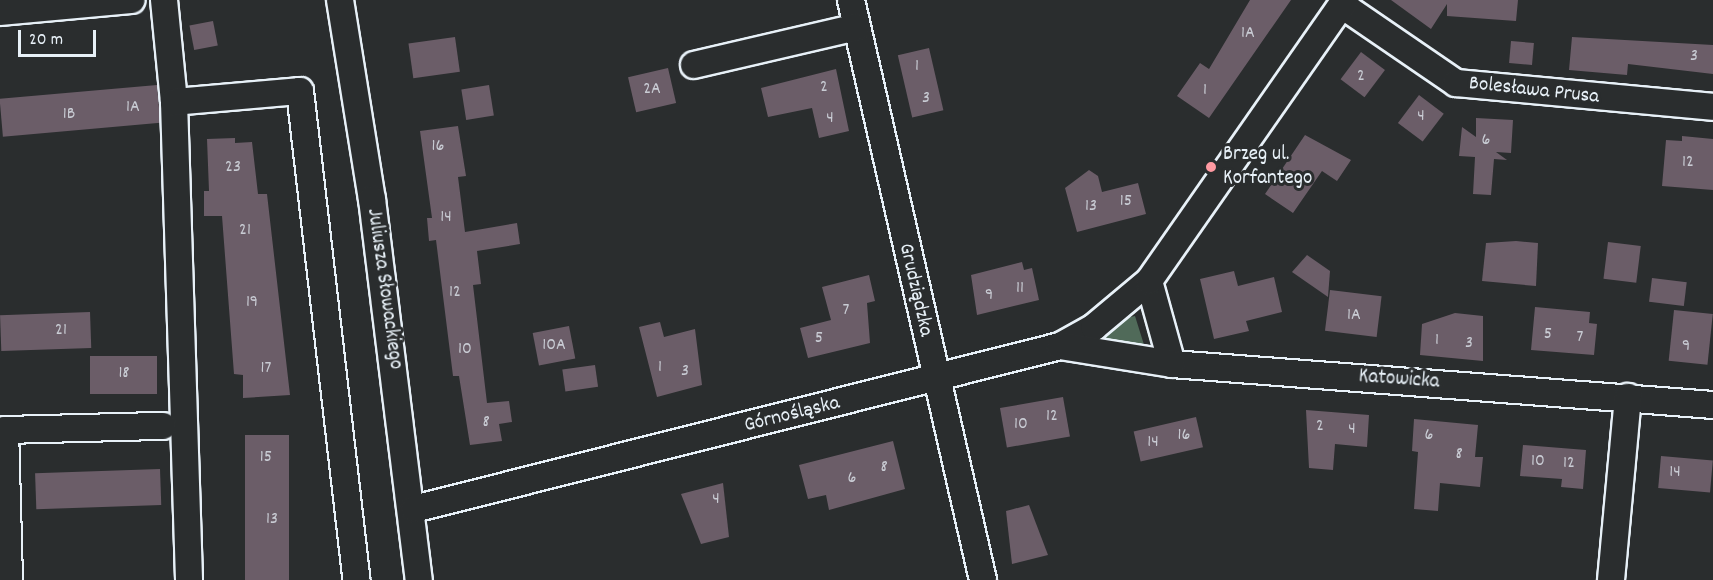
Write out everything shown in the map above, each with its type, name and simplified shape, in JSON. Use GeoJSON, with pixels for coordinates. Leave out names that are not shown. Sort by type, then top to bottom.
{"type":"FeatureCollection","features":[{"type":"Feature","properties":{"kind":"street"},"geometry":{"type":"LineString","coordinates":[[0,12],[130,0]]}},
{"type":"Feature","properties":{"kind":"street"},"geometry":{"type":"LineString","coordinates":[[164,0],[174,102],[189,580]]}},
{"type":"Feature","properties":{"kind":"street","name":"Juliusza Słowackiego"},"geometry":{"type":"LineString","coordinates":[[340,0],[414,510],[419,580]]}},
{"type":"Feature","properties":{"kind":"street","name":"Grudziądzka"},"geometry":{"type":"LineString","coordinates":[[851,0],[935,379],[983,580]]}},
{"type":"Feature","properties":{"kind":"street"},"geometry":{"type":"LineString","coordinates":[[1060,346],[1094,327],[1149,281],[1344,2]]}},
{"type":"Feature","properties":{"kind":"street","name":"Bolesława Prusa"},"geometry":{"type":"LineString","coordinates":[[1344,2],[1456,83],[1713,107]]}},
{"type":"Feature","properties":{"kind":"street"},"geometry":{"type":"LineString","coordinates":[[694,65],[857,27]]}},
{"type":"Feature","properties":{"kind":"street"},"geometry":{"type":"LineString","coordinates":[[174,102],[300,91],[357,580]]}},
{"type":"Feature","properties":{"kind":"street"},"geometry":{"type":"LineString","coordinates":[[1149,281],[1172,364]]}},
{"type":"Feature","properties":{"kind":"street","name":"Górnośląska"},"geometry":{"type":"LineString","coordinates":[[414,510],[1060,346],[1172,364]]}},
{"type":"Feature","properties":{"kind":"street","name":"Katowicka"},"geometry":{"type":"LineString","coordinates":[[1172,364],[1628,396],[1713,405]]}},
{"type":"Feature","properties":{"kind":"street"},"geometry":{"type":"LineString","coordinates":[[1611,580],[1628,396]]}},
{"type":"Feature","properties":{"kind":"street"},"geometry":{"type":"LineString","coordinates":[[9,580],[5,430],[163,426]]}},
{"type":"Feature","properties":{"kind":"green space"},"geometry":{"type":"Polygon","coordinates":[[[1135,316],[1145,348],[1098,340],[1126,318],[1135,316]]]}},
{"type":"Feature","properties":{"kind":"building"},"geometry":{"type":"Polygon","coordinates":[[[1250,0],[1291,0],[1209,118],[1177,96],[1200,63],[1209,69],[1250,0]]]}},
{"type":"Feature","properties":{"kind":"building"},"geometry":{"type":"Polygon","coordinates":[[[1391,0],[1518,0],[1516,21],[1447,16],[1447,4],[1431,29],[1391,0]]]}},
{"type":"Feature","properties":{"kind":"building"},"geometry":{"type":"Polygon","coordinates":[[[213,21],[218,46],[194,50],[189,26],[213,21]]]}},
{"type":"Feature","properties":{"kind":"building"},"geometry":{"type":"Polygon","coordinates":[[[455,37],[460,72],[413,78],[408,44],[455,37]]]}},
{"type":"Feature","properties":{"kind":"building"},"geometry":{"type":"Polygon","coordinates":[[[1572,37],[1713,45],[1713,74],[1628,64],[1627,75],[1569,70],[1572,37]]]}},
{"type":"Feature","properties":{"kind":"building"},"geometry":{"type":"Polygon","coordinates":[[[1511,41],[1534,43],[1532,65],[1509,63],[1511,41]]]}},
{"type":"Feature","properties":{"kind":"building"},"geometry":{"type":"Polygon","coordinates":[[[929,48],[943,110],[912,118],[898,55],[929,48]]]}},
{"type":"Feature","properties":{"kind":"building"},"geometry":{"type":"Polygon","coordinates":[[[1361,52],[1385,70],[1364,97],[1341,79],[1361,52]]]}},
{"type":"Feature","properties":{"kind":"building"},"geometry":{"type":"Polygon","coordinates":[[[668,68],[676,103],[636,112],[628,77],[668,68]]]}},
{"type":"Feature","properties":{"kind":"building"},"geometry":{"type":"Polygon","coordinates":[[[836,69],[849,131],[819,138],[812,108],[768,117],[761,88],[836,69]]]}},
{"type":"Feature","properties":{"kind":"building"},"geometry":{"type":"Polygon","coordinates":[[[157,85],[160,123],[3,137],[0,99],[157,85]]]}},
{"type":"Feature","properties":{"kind":"building"},"geometry":{"type":"Polygon","coordinates":[[[489,85],[494,116],[466,120],[461,89],[489,85]]]}},
{"type":"Feature","properties":{"kind":"building"},"geometry":{"type":"Polygon","coordinates":[[[1419,95],[1444,114],[1423,142],[1398,123],[1419,95]]]}},
{"type":"Feature","properties":{"kind":"building"},"geometry":{"type":"Polygon","coordinates":[[[1476,118],[1513,120],[1511,153],[1496,152],[1507,160],[1494,159],[1491,195],[1473,194],[1475,157],[1459,156],[1462,127],[1476,137],[1476,118]]]}},
{"type":"Feature","properties":{"kind":"building"},"geometry":{"type":"Polygon","coordinates":[[[458,126],[466,176],[458,177],[465,232],[517,223],[520,244],[477,251],[481,284],[473,285],[487,403],[509,401],[512,422],[499,424],[502,441],[470,445],[459,376],[453,376],[436,240],[429,241],[427,218],[432,218],[420,131],[458,126]]]}},
{"type":"Feature","properties":{"kind":"building"},"geometry":{"type":"Polygon","coordinates":[[[1305,135],[1351,160],[1337,181],[1322,171],[1293,213],[1265,194],[1305,135]]]}},
{"type":"Feature","properties":{"kind":"building"},"geometry":{"type":"Polygon","coordinates":[[[1682,136],[1713,139],[1713,190],[1662,186],[1666,140],[1682,141],[1682,136]]]}},
{"type":"Feature","properties":{"kind":"building"},"geometry":{"type":"Polygon","coordinates":[[[235,138],[235,143],[252,142],[258,194],[267,194],[290,395],[243,398],[243,375],[234,374],[222,216],[204,216],[204,191],[209,191],[207,139],[235,138]]]}},
{"type":"Feature","properties":{"kind":"building"},"geometry":{"type":"Polygon","coordinates":[[[1089,170],[1098,176],[1102,192],[1138,183],[1146,214],[1077,232],[1065,188],[1089,170]]]}},
{"type":"Feature","properties":{"kind":"building"},"geometry":{"type":"Polygon","coordinates":[[[1516,241],[1538,243],[1536,286],[1482,281],[1486,243],[1516,241]]]}},
{"type":"Feature","properties":{"kind":"building"},"geometry":{"type":"Polygon","coordinates":[[[1608,242],[1641,246],[1636,283],[1603,279],[1608,242]]]}},
{"type":"Feature","properties":{"kind":"building"},"geometry":{"type":"Polygon","coordinates":[[[1307,255],[1330,271],[1328,297],[1292,272],[1307,255]]]}},
{"type":"Feature","properties":{"kind":"building"},"geometry":{"type":"Polygon","coordinates":[[[1022,262],[1024,270],[1032,268],[1039,300],[977,315],[971,275],[1022,262]]]}},
{"type":"Feature","properties":{"kind":"building"},"geometry":{"type":"Polygon","coordinates":[[[1234,271],[1238,286],[1274,277],[1282,312],[1246,321],[1249,331],[1214,339],[1200,279],[1234,271]]]}},
{"type":"Feature","properties":{"kind":"building"},"geometry":{"type":"Polygon","coordinates":[[[869,275],[875,301],[867,303],[870,343],[808,358],[800,328],[831,320],[822,287],[869,275]]]}},
{"type":"Feature","properties":{"kind":"building"},"geometry":{"type":"Polygon","coordinates":[[[1652,278],[1687,282],[1684,306],[1649,302],[1652,278]]]}},
{"type":"Feature","properties":{"kind":"building"},"geometry":{"type":"Polygon","coordinates":[[[1330,290],[1382,296],[1377,337],[1325,331],[1330,290]]]}},
{"type":"Feature","properties":{"kind":"building"},"geometry":{"type":"Polygon","coordinates":[[[1535,307],[1590,312],[1589,323],[1597,324],[1594,355],[1531,350],[1535,307]]]}},
{"type":"Feature","properties":{"kind":"building"},"geometry":{"type":"Polygon","coordinates":[[[1674,310],[1713,314],[1707,365],[1669,361],[1674,310]]]}},
{"type":"Feature","properties":{"kind":"building"},"geometry":{"type":"Polygon","coordinates":[[[90,312],[91,348],[1,351],[0,315],[90,312]]]}},
{"type":"Feature","properties":{"kind":"building"},"geometry":{"type":"Polygon","coordinates":[[[1455,313],[1483,316],[1483,361],[1420,355],[1422,324],[1455,313]]]}},
{"type":"Feature","properties":{"kind":"building"},"geometry":{"type":"Polygon","coordinates":[[[660,322],[664,337],[695,329],[702,385],[657,397],[639,327],[660,322]]]}},
{"type":"Feature","properties":{"kind":"building"},"geometry":{"type":"Polygon","coordinates":[[[569,326],[575,358],[539,365],[533,333],[569,326]]]}},
{"type":"Feature","properties":{"kind":"building"},"geometry":{"type":"Polygon","coordinates":[[[90,356],[157,356],[157,394],[90,394],[90,356]]]}},
{"type":"Feature","properties":{"kind":"building"},"geometry":{"type":"Polygon","coordinates":[[[595,365],[598,387],[565,391],[562,370],[595,365]]]}},
{"type":"Feature","properties":{"kind":"building"},"geometry":{"type":"Polygon","coordinates":[[[1063,397],[1070,436],[1007,448],[1000,408],[1063,397]]]}},
{"type":"Feature","properties":{"kind":"building"},"geometry":{"type":"Polygon","coordinates":[[[1306,410],[1369,415],[1367,447],[1335,444],[1333,470],[1309,468],[1306,410]]]}},
{"type":"Feature","properties":{"kind":"building"},"geometry":{"type":"Polygon","coordinates":[[[1196,417],[1203,447],[1141,462],[1134,431],[1196,417]]]}},
{"type":"Feature","properties":{"kind":"building"},"geometry":{"type":"Polygon","coordinates":[[[1414,419],[1478,425],[1475,457],[1483,457],[1480,487],[1440,483],[1438,511],[1414,509],[1418,452],[1412,451],[1414,419]]]}},
{"type":"Feature","properties":{"kind":"building"},"geometry":{"type":"Polygon","coordinates":[[[245,435],[289,435],[289,580],[245,580],[245,435]]]}},
{"type":"Feature","properties":{"kind":"building"},"geometry":{"type":"Polygon","coordinates":[[[893,441],[905,489],[829,510],[826,495],[808,499],[799,465],[893,441]]]}},
{"type":"Feature","properties":{"kind":"building"},"geometry":{"type":"Polygon","coordinates":[[[1523,445],[1586,450],[1583,489],[1561,487],[1562,479],[1520,476],[1523,445]]]}},
{"type":"Feature","properties":{"kind":"building"},"geometry":{"type":"Polygon","coordinates":[[[1661,456],[1713,461],[1710,492],[1658,488],[1661,456]]]}},
{"type":"Feature","properties":{"kind":"building"},"geometry":{"type":"Polygon","coordinates":[[[160,469],[161,505],[36,509],[35,473],[160,469]]]}},
{"type":"Feature","properties":{"kind":"building"},"geometry":{"type":"Polygon","coordinates":[[[723,483],[729,537],[701,544],[681,494],[723,483]]]}},
{"type":"Feature","properties":{"kind":"building"},"geometry":{"type":"Polygon","coordinates":[[[1029,505],[1048,555],[1012,564],[1006,511],[1029,505]]]}},
{"type":"Feature","properties":{"kind":"place","name":"Brzeg ul. Korfantego"},"geometry":{"type":"Point","coordinates":[1211,167]}}]}
